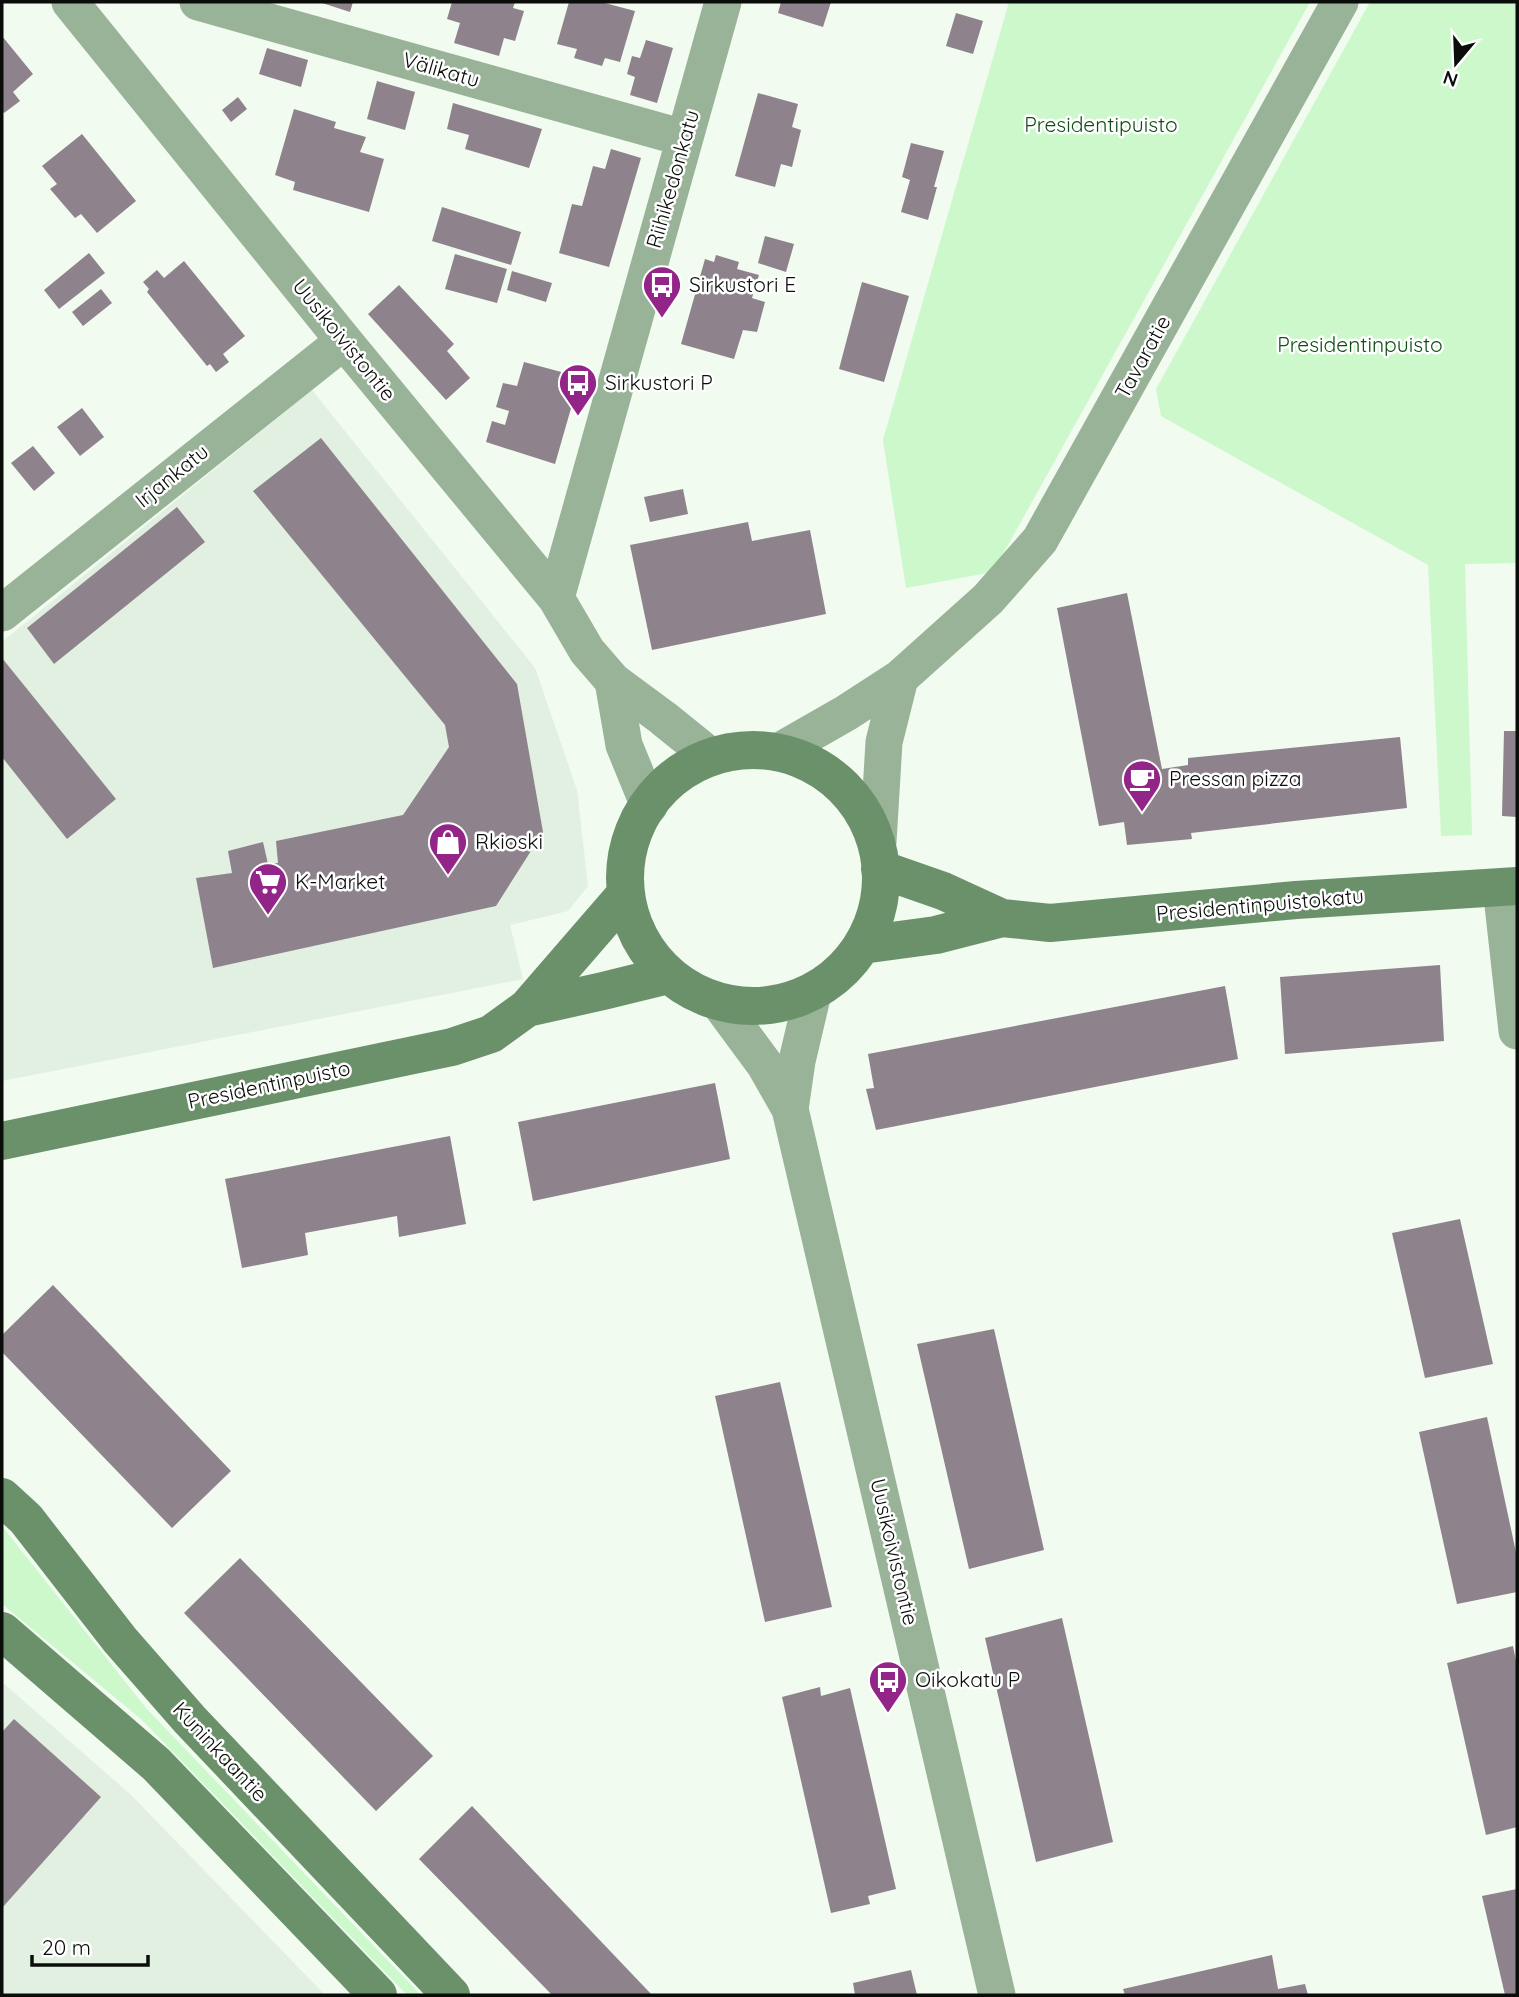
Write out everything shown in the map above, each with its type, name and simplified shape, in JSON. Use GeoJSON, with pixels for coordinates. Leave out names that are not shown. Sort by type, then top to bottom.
{"type":"FeatureCollection","features":[{"type":"Feature","properties":{"kind":"street","name":"Uusikoivistontie"},"geometry":{"type":"LineString","coordinates":[[70,2],[556,598],[587,650],[613,681],[710,756]]}},
{"type":"Feature","properties":{"kind":"street","name":"Välikatu"},"geometry":{"type":"LineString","coordinates":[[198,2],[684,138]]}},
{"type":"Feature","properties":{"kind":"street","name":"Riihikedonkatu"},"geometry":{"type":"LineString","coordinates":[[556,598],[723,2]]}},
{"type":"Feature","properties":{"kind":"street","name":"Tavaratie"},"geometry":{"type":"LineString","coordinates":[[783,748],[846,713],[900,678],[988,599],[1040,540],[1340,2]]}},
{"type":"Feature","properties":{"kind":"street","name":"Irjankatu"},"geometry":{"type":"LineString","coordinates":[[2,612],[344,341]]}},
{"type":"Feature","properties":{"kind":"street"},"geometry":{"type":"LineString","coordinates":[[879,856],[859,801],[829,773],[783,748],[743,749],[710,756],[676,777],[649,806],[629,847],[624,896],[634,935],[664,976],[691,993],[720,1004],[764,1007],[813,993],[847,964],[862,945],[880,904],[879,856],[884,742],[900,678]]}},
{"type":"Feature","properties":{"kind":"street"},"geometry":{"type":"LineString","coordinates":[[613,681],[624,745],[649,806]]}},
{"type":"Feature","properties":{"kind":"street","name":"Presidentinpuistokatu"},"geometry":{"type":"LineString","coordinates":[[879,856],[943,891],[1002,918],[1050,923],[1296,900],[1509,886]]}},
{"type":"Feature","properties":{"kind":"street"},"geometry":{"type":"LineString","coordinates":[[1509,886],[1517,1031]]}},
{"type":"Feature","properties":{"kind":"street","name":"Presidentinpuisto"},"geometry":{"type":"LineString","coordinates":[[2,1141],[452,1047],[491,1034],[527,1008],[624,896]]}},
{"type":"Feature","properties":{"kind":"street","name":"Presidentinpuistokatu"},"geometry":{"type":"LineString","coordinates":[[862,945],[936,935],[1002,918]]}},
{"type":"Feature","properties":{"kind":"street","name":"Presidentinpuisto"},"geometry":{"type":"LineString","coordinates":[[527,1008],[664,976]]}},
{"type":"Feature","properties":{"kind":"street"},"geometry":{"type":"LineString","coordinates":[[790,1109],[797,1061],[813,993]]}},
{"type":"Feature","properties":{"kind":"street"},"geometry":{"type":"LineString","coordinates":[[720,1004],[765,1065],[790,1109]]}},
{"type":"Feature","properties":{"kind":"street","name":"Uusikoivistontie"},"geometry":{"type":"LineString","coordinates":[[790,1109],[997,1995]]}},
{"type":"Feature","properties":{"kind":"street","name":"Kuninkaantie"},"geometry":{"type":"LineString","coordinates":[[2,1487],[14,1508],[120,1640],[190,1720],[451,1995]]}},
{"type":"Feature","properties":{"kind":"street"},"geometry":{"type":"LineString","coordinates":[[2,1631],[156,1764],[378,1995]]}},
{"type":"Feature","properties":{"kind":"shaded area"},"geometry":{"type":"Polygon","coordinates":[[[312,390],[535,668],[577,790],[588,886],[568,911],[510,925],[523,979],[2,1081],[2,642],[312,390]]]}},
{"type":"Feature","properties":{"kind":"shaded area"},"geometry":{"type":"Polygon","coordinates":[[[2,1682],[131,1795],[325,1995],[2,1995],[2,1682]]]}},
{"type":"Feature","properties":{"kind":"green space","name":"Presidentipuisto"},"geometry":{"type":"Polygon","coordinates":[[[1009,2],[1310,2],[993,572],[906,588],[883,440],[1009,2]]]}},
{"type":"Feature","properties":{"kind":"green space","name":"Presidentinpuisto"},"geometry":{"type":"Polygon","coordinates":[[[1370,2],[1517,2],[1517,563],[1465,564],[1472,835],[1441,836],[1428,565],[1161,416],[1156,389],[1370,2]]]}},
{"type":"Feature","properties":{"kind":"green space"},"geometry":{"type":"Polygon","coordinates":[[[2,1526],[146,1708],[421,1995],[407,1995],[141,1719],[2,1604],[2,1526]]]}},
{"type":"Feature","properties":{"kind":"building"},"geometry":{"type":"Polygon","coordinates":[[[319,2],[353,2],[350,12],[319,2]]]}},
{"type":"Feature","properties":{"kind":"building"},"geometry":{"type":"Polygon","coordinates":[[[452,2],[515,2],[513,8],[524,11],[515,41],[504,38],[499,56],[454,43],[460,23],[447,19],[452,2]]]}},
{"type":"Feature","properties":{"kind":"building"},"geometry":{"type":"Polygon","coordinates":[[[569,2],[601,2],[635,11],[620,62],[605,58],[602,66],[574,58],[577,49],[557,44],[569,2]]]}},
{"type":"Feature","properties":{"kind":"building"},"geometry":{"type":"Polygon","coordinates":[[[781,2],[831,2],[823,27],[778,13],[781,2]]]}},
{"type":"Feature","properties":{"kind":"building"},"geometry":{"type":"Polygon","coordinates":[[[956,13],[983,21],[973,54],[946,46],[956,13]]]}},
{"type":"Feature","properties":{"kind":"building"},"geometry":{"type":"Polygon","coordinates":[[[2,36],[33,74],[13,92],[20,101],[4,113],[2,110],[2,36]]]}},
{"type":"Feature","properties":{"kind":"building"},"geometry":{"type":"Polygon","coordinates":[[[646,40],[673,48],[657,103],[630,95],[635,77],[627,74],[632,56],[640,58],[646,40]]]}},
{"type":"Feature","properties":{"kind":"building"},"geometry":{"type":"Polygon","coordinates":[[[267,48],[308,60],[301,87],[259,74],[267,48]]]}},
{"type":"Feature","properties":{"kind":"building"},"geometry":{"type":"Polygon","coordinates":[[[377,81],[415,92],[405,130],[367,119],[377,81]]]}},
{"type":"Feature","properties":{"kind":"building"},"geometry":{"type":"Polygon","coordinates":[[[758,93],[798,104],[792,127],[801,130],[792,167],[781,164],[775,187],[735,176],[758,93]]]}},
{"type":"Feature","properties":{"kind":"building"},"geometry":{"type":"Polygon","coordinates":[[[238,97],[247,109],[231,122],[222,110],[238,97]]]}},
{"type":"Feature","properties":{"kind":"building"},"geometry":{"type":"Polygon","coordinates":[[[453,103],[542,129],[529,168],[465,149],[469,135],[447,129],[453,103]]]}},
{"type":"Feature","properties":{"kind":"building"},"geometry":{"type":"Polygon","coordinates":[[[294,109],[336,122],[334,128],[366,137],[360,152],[384,159],[369,212],[293,190],[295,182],[275,175],[294,109]]]}},
{"type":"Feature","properties":{"kind":"building"},"geometry":{"type":"Polygon","coordinates":[[[82,134],[136,201],[97,233],[81,214],[75,218],[50,189],[57,184],[42,166],[82,134]]]}},
{"type":"Feature","properties":{"kind":"building"},"geometry":{"type":"Polygon","coordinates":[[[911,143],[944,151],[928,220],[901,212],[910,180],[902,177],[911,143]]]}},
{"type":"Feature","properties":{"kind":"building"},"geometry":{"type":"Polygon","coordinates":[[[611,149],[641,158],[609,267],[559,253],[572,204],[582,206],[593,166],[605,169],[611,149]]]}},
{"type":"Feature","properties":{"kind":"building"},"geometry":{"type":"Polygon","coordinates":[[[442,207],[521,232],[511,265],[432,241],[442,207]]]}},
{"type":"Feature","properties":{"kind":"building"},"geometry":{"type":"Polygon","coordinates":[[[765,236],[794,244],[786,272],[758,263],[765,236]]]}},
{"type":"Feature","properties":{"kind":"building"},"geometry":{"type":"Polygon","coordinates":[[[89,253],[105,273],[59,309],[44,290],[89,253]]]}},
{"type":"Feature","properties":{"kind":"building"},"geometry":{"type":"Polygon","coordinates":[[[455,254],[507,269],[497,303],[445,289],[455,254]]]}},
{"type":"Feature","properties":{"kind":"building"},"geometry":{"type":"Polygon","coordinates":[[[716,255],[739,262],[737,269],[759,275],[752,298],[765,302],[757,332],[743,330],[734,359],[681,344],[705,259],[714,262],[716,255]]]}},
{"type":"Feature","properties":{"kind":"building"},"geometry":{"type":"Polygon","coordinates":[[[184,261],[245,336],[223,354],[229,362],[216,372],[210,364],[207,366],[147,292],[149,289],[143,282],[157,270],[164,278],[184,261]]]}},
{"type":"Feature","properties":{"kind":"building"},"geometry":{"type":"Polygon","coordinates":[[[512,271],[552,283],[546,302],[507,290],[512,271]]]}},
{"type":"Feature","properties":{"kind":"building"},"geometry":{"type":"Polygon","coordinates":[[[862,282],[909,296],[884,382],[839,369],[862,282]]]}},
{"type":"Feature","properties":{"kind":"building"},"geometry":{"type":"Polygon","coordinates":[[[399,285],[454,344],[447,351],[470,378],[446,400],[368,314],[399,285]]]}},
{"type":"Feature","properties":{"kind":"building"},"geometry":{"type":"Polygon","coordinates":[[[101,289],[112,303],[83,326],[72,312],[101,289]]]}},
{"type":"Feature","properties":{"kind":"building"},"geometry":{"type":"Polygon","coordinates":[[[524,362],[580,377],[555,464],[486,442],[492,421],[505,425],[509,411],[496,407],[503,383],[517,386],[524,362]]]}},
{"type":"Feature","properties":{"kind":"building"},"geometry":{"type":"Polygon","coordinates":[[[82,408],[104,437],[80,456],[57,427],[82,408]]]}},
{"type":"Feature","properties":{"kind":"building"},"geometry":{"type":"Polygon","coordinates":[[[321,438],[517,684],[543,832],[496,906],[213,968],[196,878],[232,873],[228,851],[263,842],[268,864],[278,863],[276,841],[403,815],[449,747],[445,725],[253,491],[321,438]]]}},
{"type":"Feature","properties":{"kind":"building"},"geometry":{"type":"Polygon","coordinates":[[[33,446],[55,473],[34,491],[11,463],[33,446]]]}},
{"type":"Feature","properties":{"kind":"building"},"geometry":{"type":"Polygon","coordinates":[[[683,489],[688,514],[650,522],[644,497],[683,489]]]}},
{"type":"Feature","properties":{"kind":"building"},"geometry":{"type":"Polygon","coordinates":[[[177,507],[205,542],[54,664],[27,628],[177,507]]]}},
{"type":"Feature","properties":{"kind":"building"},"geometry":{"type":"Polygon","coordinates":[[[748,522],[752,541],[810,530],[826,614],[652,650],[630,545],[748,522]]]}},
{"type":"Feature","properties":{"kind":"building"},"geometry":{"type":"Polygon","coordinates":[[[1127,593],[1162,769],[1188,765],[1188,758],[1400,737],[1407,808],[1191,833],[1192,839],[1127,845],[1124,822],[1099,826],[1057,608],[1127,593]]]}},
{"type":"Feature","properties":{"kind":"building"},"geometry":{"type":"Polygon","coordinates":[[[2,658],[116,799],[67,839],[2,757],[2,658]]]}},
{"type":"Feature","properties":{"kind":"building"},"geometry":{"type":"Polygon","coordinates":[[[1504,731],[1517,731],[1517,817],[1502,816],[1504,731]]]}},
{"type":"Feature","properties":{"kind":"building"},"geometry":{"type":"Polygon","coordinates":[[[1440,965],[1444,1041],[1285,1054],[1280,977],[1440,965]]]}},
{"type":"Feature","properties":{"kind":"building"},"geometry":{"type":"Polygon","coordinates":[[[1225,986],[1238,1059],[876,1130],[866,1089],[874,1088],[868,1054],[1225,986]]]}},
{"type":"Feature","properties":{"kind":"building"},"geometry":{"type":"Polygon","coordinates":[[[715,1083],[730,1159],[533,1201],[518,1122],[715,1083]]]}},
{"type":"Feature","properties":{"kind":"building"},"geometry":{"type":"Polygon","coordinates":[[[450,1136],[466,1224],[399,1237],[397,1216],[305,1233],[308,1255],[242,1268],[225,1179],[450,1136]]]}},
{"type":"Feature","properties":{"kind":"building"},"geometry":{"type":"Polygon","coordinates":[[[1460,1219],[1493,1364],[1425,1378],[1392,1233],[1460,1219]]]}},
{"type":"Feature","properties":{"kind":"building"},"geometry":{"type":"Polygon","coordinates":[[[53,1285],[231,1471],[172,1528],[2,1352],[2,1335],[53,1285]]]}},
{"type":"Feature","properties":{"kind":"building"},"geometry":{"type":"Polygon","coordinates":[[[994,1329],[1044,1550],[969,1569],[917,1344],[994,1329]]]}},
{"type":"Feature","properties":{"kind":"building"},"geometry":{"type":"Polygon","coordinates":[[[780,1382],[832,1607],[765,1622],[715,1396],[780,1382]]]}},
{"type":"Feature","properties":{"kind":"building"},"geometry":{"type":"Polygon","coordinates":[[[1487,1417],[1517,1557],[1517,1592],[1457,1604],[1419,1432],[1487,1417]]]}},
{"type":"Feature","properties":{"kind":"building"},"geometry":{"type":"Polygon","coordinates":[[[240,1558],[433,1756],[376,1811],[184,1613],[240,1558]]]}},
{"type":"Feature","properties":{"kind":"building"},"geometry":{"type":"Polygon","coordinates":[[[1062,1618],[1113,1842],[1036,1862],[985,1638],[1062,1618]]]}},
{"type":"Feature","properties":{"kind":"building"},"geometry":{"type":"Polygon","coordinates":[[[1513,1646],[1517,1666],[1517,1827],[1486,1835],[1447,1663],[1513,1646]]]}},
{"type":"Feature","properties":{"kind":"building"},"geometry":{"type":"Polygon","coordinates":[[[820,1687],[821,1696],[850,1688],[896,1889],[868,1896],[870,1904],[831,1913],[782,1697],[820,1687]]]}},
{"type":"Feature","properties":{"kind":"building"},"geometry":{"type":"Polygon","coordinates":[[[14,1719],[101,1797],[2,1908],[2,1732],[14,1719]]]}},
{"type":"Feature","properties":{"kind":"building"},"geometry":{"type":"Polygon","coordinates":[[[472,1806],[652,1995],[552,1995],[419,1859],[472,1806]]]}},
{"type":"Feature","properties":{"kind":"building"},"geometry":{"type":"Polygon","coordinates":[[[1517,1889],[1517,1995],[1505,1995],[1482,1896],[1517,1889]]]}},
{"type":"Feature","properties":{"kind":"building"},"geometry":{"type":"Polygon","coordinates":[[[1272,1955],[1278,1989],[1305,1984],[1308,1995],[1125,1995],[1123,1989],[1272,1955]]]}},
{"type":"Feature","properties":{"kind":"building"},"geometry":{"type":"Polygon","coordinates":[[[911,1970],[917,1995],[855,1995],[853,1983],[911,1970]]]}},
{"type":"Feature","properties":{"kind":"place","name":"Sirkustori E"},"geometry":{"type":"Point","coordinates":[662,319]}},
{"type":"Feature","properties":{"kind":"place","name":"Sirkustori P"},"geometry":{"type":"Point","coordinates":[578,417]}},
{"type":"Feature","properties":{"kind":"place","name":"Pressan pizza"},"geometry":{"type":"Point","coordinates":[1142,813]}},
{"type":"Feature","properties":{"kind":"place","name":"Rkioski"},"geometry":{"type":"Point","coordinates":[448,876]}},
{"type":"Feature","properties":{"kind":"place","name":"K-Market"},"geometry":{"type":"Point","coordinates":[268,916]}},
{"type":"Feature","properties":{"kind":"place","name":"Oikokatu P"},"geometry":{"type":"Point","coordinates":[888,1714]}}]}
